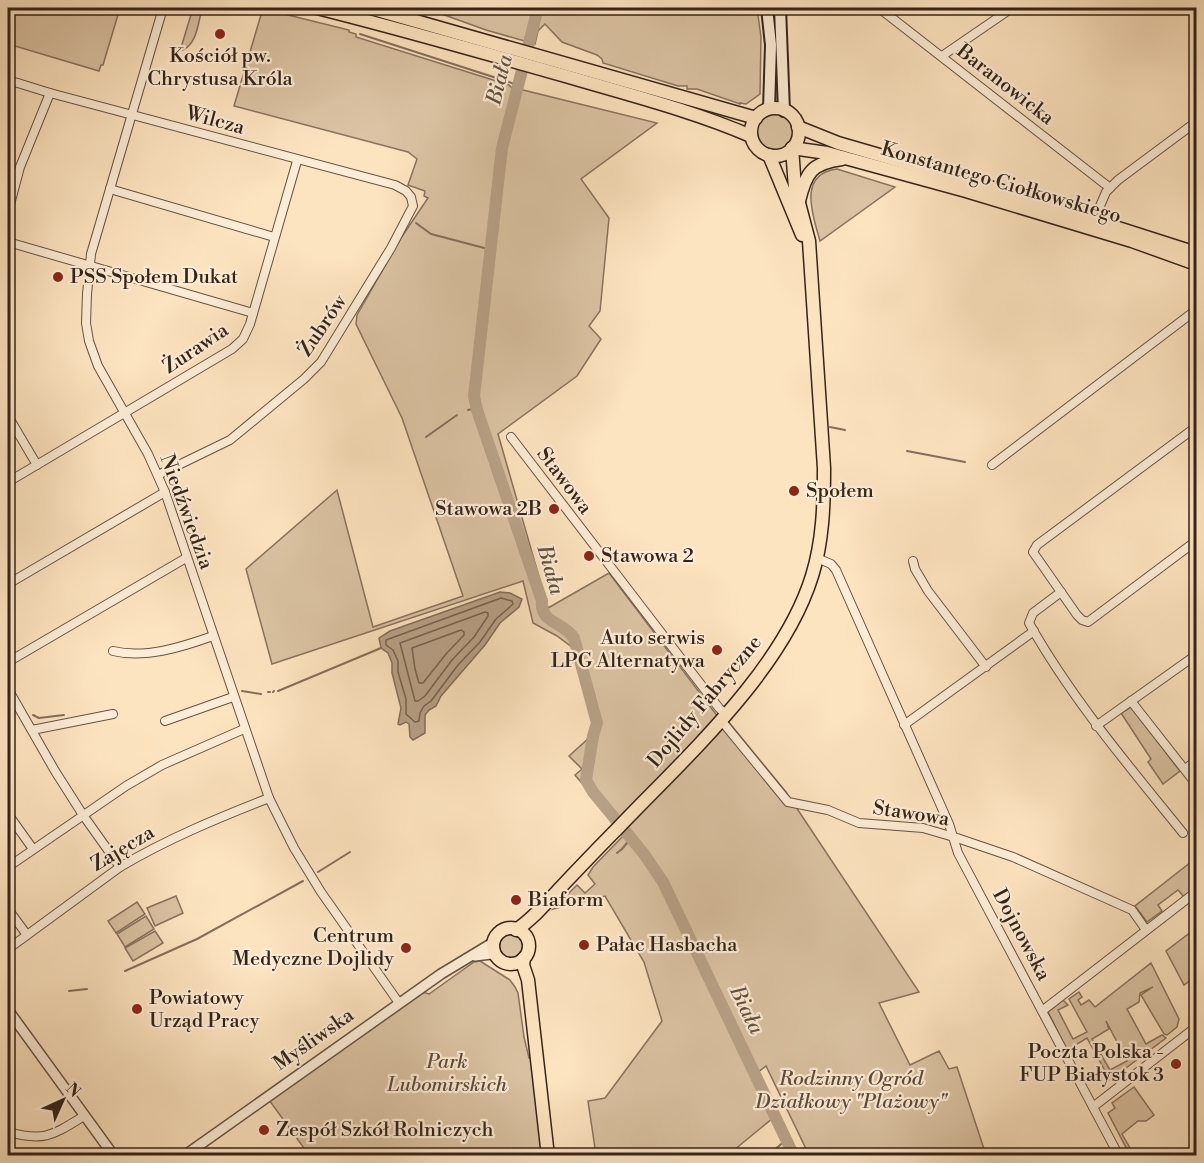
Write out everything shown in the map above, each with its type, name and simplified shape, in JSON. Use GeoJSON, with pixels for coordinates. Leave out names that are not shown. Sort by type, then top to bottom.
{"type":"FeatureCollection","features":[{"type":"Feature","properties":{"kind":"main road"},"geometry":{"type":"LineString","coordinates":[[317,8],[520,57],[756,118]]}},
{"type":"Feature","properties":{"kind":"main road"},"geometry":{"type":"LineString","coordinates":[[370,8],[520,57]]}},
{"type":"Feature","properties":{"kind":"main road"},"geometry":{"type":"LineString","coordinates":[[767,8],[771,45],[769,109]]}},
{"type":"Feature","properties":{"kind":"main road"},"geometry":{"type":"LineString","coordinates":[[780,8],[784,111]]}},
{"type":"Feature","properties":{"kind":"main road"},"geometry":{"type":"LineString","coordinates":[[535,61],[704,117],[751,136]]}},
{"type":"Feature","properties":{"kind":"main road"},"geometry":{"type":"LineString","coordinates":[[769,109],[784,111],[793,117],[798,127],[798,138],[792,148],[782,155],[769,155],[759,150],[751,136],[752,127],[756,118],[769,109]]}},
{"type":"Feature","properties":{"kind":"main road","name":"Konstantego Ciołkowskiego"},"geometry":{"type":"LineString","coordinates":[[798,127],[838,143],[993,188],[1197,253]]}},
{"type":"Feature","properties":{"kind":"main road"},"geometry":{"type":"LineString","coordinates":[[792,148],[795,188],[806,226],[810,256]]}},
{"type":"Feature","properties":{"kind":"main road","name":"Konstantego Ciołkowskiego"},"geometry":{"type":"LineString","coordinates":[[792,148],[827,153],[1010,203],[1197,264]]}},
{"type":"Feature","properties":{"kind":"main road"},"geometry":{"type":"LineString","coordinates":[[769,155],[810,256]]}},
{"type":"Feature","properties":{"kind":"main road"},"geometry":{"type":"LineString","coordinates":[[799,202],[804,181],[810,171],[820,164],[843,159]]}},
{"type":"Feature","properties":{"kind":"main road","name":"Dojlidy Fabryczne"},"geometry":{"type":"LineString","coordinates":[[516,930],[547,902],[723,717],[778,646],[807,590],[817,558],[824,493],[810,256]]}},
{"type":"Feature","properties":{"kind":"main road","name":"Dojlidy Fabryczne"},"geometry":{"type":"LineString","coordinates":[[526,939],[547,902]]}},
{"type":"Feature","properties":{"kind":"main road"},"geometry":{"type":"LineString","coordinates":[[524,957],[512,964],[504,963],[496,956],[494,942],[501,932],[516,930],[526,939],[528,948],[523,965],[528,980],[548,1155]]}},
{"type":"Feature","properties":{"kind":"main road"},"geometry":{"type":"LineString","coordinates":[[512,964],[528,992]]}},
{"type":"Feature","properties":{"kind":"street","name":"Niedźwiedzia"},"geometry":{"type":"LineString","coordinates":[[163,8],[89,266],[86,322],[89,341],[102,376],[124,412],[165,492],[268,798],[294,848],[321,892],[399,1003]]}},
{"type":"Feature","properties":{"kind":"street","name":"Baranowicka"},"geometry":{"type":"LineString","coordinates":[[879,8],[1110,188]]}},
{"type":"Feature","properties":{"kind":"street"},"geometry":{"type":"LineString","coordinates":[[942,56],[1012,8]]}},
{"type":"Feature","properties":{"kind":"street","name":"Wilcza"},"geometry":{"type":"LineString","coordinates":[[8,80],[132,116],[395,185],[406,190],[411,197]]}},
{"type":"Feature","properties":{"kind":"street"},"geometry":{"type":"LineString","coordinates":[[8,212],[20,167],[50,93]]}},
{"type":"Feature","properties":{"kind":"street"},"geometry":{"type":"LineString","coordinates":[[1094,220],[1110,188],[1197,122]]}},
{"type":"Feature","properties":{"kind":"street","name":"Żurawia"},"geometry":{"type":"LineString","coordinates":[[8,482],[232,349],[243,339],[250,324],[297,160]]}},
{"type":"Feature","properties":{"kind":"street"},"geometry":{"type":"LineString","coordinates":[[110,189],[274,237]]}},
{"type":"Feature","properties":{"kind":"street","name":"Żubrów"},"geometry":{"type":"LineString","coordinates":[[158,475],[230,440],[304,379],[321,362],[391,248],[413,207],[411,197]]}},
{"type":"Feature","properties":{"kind":"street"},"geometry":{"type":"LineString","coordinates":[[8,242],[253,313]]}},
{"type":"Feature","properties":{"kind":"street"},"geometry":{"type":"LineString","coordinates":[[992,465],[1197,310]]}},
{"type":"Feature","properties":{"kind":"street"},"geometry":{"type":"LineString","coordinates":[[8,416],[37,465]]}},
{"type":"Feature","properties":{"kind":"street"},"geometry":{"type":"LineString","coordinates":[[1197,427],[1034,547],[1034,555],[1085,622],[1091,620],[1197,541]]}},
{"type":"Feature","properties":{"kind":"street","name":"Stawowa"},"geometry":{"type":"LineString","coordinates":[[511,437],[580,529],[636,597],[788,802],[828,810],[859,822],[923,828],[1013,857],[1132,910],[1146,930]]}},
{"type":"Feature","properties":{"kind":"street"},"geometry":{"type":"LineString","coordinates":[[8,584],[165,492]]}},
{"type":"Feature","properties":{"kind":"street"},"geometry":{"type":"LineString","coordinates":[[8,662],[186,558]]}},
{"type":"Feature","properties":{"kind":"street","name":"Dojnowska"},"geometry":{"type":"LineString","coordinates":[[817,558],[831,564],[836,570],[904,726],[950,824],[958,852],[1119,1155]]}},
{"type":"Feature","properties":{"kind":"street"},"geometry":{"type":"LineString","coordinates":[[913,561],[928,591],[986,668]]}},
{"type":"Feature","properties":{"kind":"street"},"geometry":{"type":"LineString","coordinates":[[1061,592],[1033,613],[1029,619],[1034,631],[1096,726],[1183,833]]}},
{"type":"Feature","properties":{"kind":"street"},"geometry":{"type":"LineString","coordinates":[[904,726],[1034,631]]}},
{"type":"Feature","properties":{"kind":"street"},"geometry":{"type":"LineString","coordinates":[[113,651],[130,655],[172,648],[213,636]]}},
{"type":"Feature","properties":{"kind":"street"},"geometry":{"type":"LineString","coordinates":[[1096,726],[1197,656]]}},
{"type":"Feature","properties":{"kind":"street"},"geometry":{"type":"LineString","coordinates":[[8,689],[55,771],[120,867]]}},
{"type":"Feature","properties":{"kind":"street"},"geometry":{"type":"LineString","coordinates":[[165,721],[233,697]]}},
{"type":"Feature","properties":{"kind":"street"},"geometry":{"type":"LineString","coordinates":[[1131,701],[1197,784]]}},
{"type":"Feature","properties":{"kind":"street"},"geometry":{"type":"LineString","coordinates":[[32,730],[113,714]]}},
{"type":"Feature","properties":{"kind":"street"},"geometry":{"type":"LineString","coordinates":[[8,867],[126,786],[162,765],[244,729]]}},
{"type":"Feature","properties":{"kind":"street"},"geometry":{"type":"LineString","coordinates":[[1185,769],[1197,761]]}},
{"type":"Feature","properties":{"kind":"street","name":"Zajęcza"},"geometry":{"type":"LineString","coordinates":[[8,949],[120,867],[181,834],[268,798]]}},
{"type":"Feature","properties":{"kind":"street"},"geometry":{"type":"LineString","coordinates":[[8,814],[33,849]]}},
{"type":"Feature","properties":{"kind":"street"},"geometry":{"type":"LineString","coordinates":[[1042,1011],[1197,892]]}},
{"type":"Feature","properties":{"kind":"street"},"geometry":{"type":"LineString","coordinates":[[8,909],[27,935]]}},
{"type":"Feature","properties":{"kind":"street","name":"Myśliwska"},"geometry":{"type":"LineString","coordinates":[[184,1155],[399,1003],[466,957],[494,942]]}},
{"type":"Feature","properties":{"kind":"street"},"geometry":{"type":"LineString","coordinates":[[466,957],[491,954],[496,956]]}},
{"type":"Feature","properties":{"kind":"street"},"geometry":{"type":"LineString","coordinates":[[8,1010],[114,1155]]}},
{"type":"Feature","properties":{"kind":"street"},"geometry":{"type":"LineString","coordinates":[[1094,1107],[1197,1026]]}},
{"type":"Feature","properties":{"kind":"street"},"geometry":{"type":"LineString","coordinates":[[8,1132],[32,1137],[46,1137],[84,1116]]}},
{"type":"Feature","properties":{"kind":"green space"},"geometry":{"type":"Polygon","coordinates":[[[8,8],[120,8],[103,65],[99,71],[8,44],[8,8]]]}},
{"type":"Feature","properties":{"kind":"green space"},"geometry":{"type":"Polygon","coordinates":[[[193,8],[202,8],[196,34],[190,44],[180,51],[193,8]]]}},
{"type":"Feature","properties":{"kind":"green space","name":"Rodzinny Ogród Działkowy \"Plażowy\""},"geometry":{"type":"Polygon","coordinates":[[[263,8],[349,30],[356,34],[356,37],[511,87],[657,123],[581,179],[609,218],[600,311],[589,326],[601,339],[577,376],[498,434],[548,608],[609,573],[718,717],[728,721],[786,792],[919,992],[879,1003],[910,1065],[939,1051],[949,1069],[957,1067],[986,1155],[809,1155],[766,1066],[752,1077],[773,1118],[728,1155],[596,1155],[588,1101],[605,1098],[662,1021],[644,962],[605,896],[553,909],[577,885],[585,893],[595,884],[588,875],[625,834],[575,775],[582,769],[569,756],[591,736],[596,723],[577,651],[557,636],[533,623],[523,581],[272,664],[246,569],[337,490],[373,627],[463,596],[402,418],[356,324],[357,315],[401,238],[428,198],[424,196],[425,191],[408,185],[417,159],[408,152],[234,106],[263,8]]]}},
{"type":"Feature","properties":{"kind":"green space"},"geometry":{"type":"Polygon","coordinates":[[[425,8],[757,8],[761,37],[760,94],[746,104],[740,104],[697,89],[687,89],[687,86],[678,86],[603,63],[597,55],[562,42],[545,24],[538,31],[535,44],[486,30],[425,8]]]}},
{"type":"Feature","properties":{"kind":"green space"},"geometry":{"type":"Polygon","coordinates":[[[775,114],[788,119],[793,132],[788,145],[775,150],[762,145],[757,132],[762,119],[775,114]]]}},
{"type":"Feature","properties":{"kind":"green space"},"geometry":{"type":"Polygon","coordinates":[[[837,169],[895,187],[820,241],[812,209],[812,187],[816,179],[824,173],[837,169]]]}},
{"type":"Feature","properties":{"kind":"green space"},"geometry":{"type":"Polygon","coordinates":[[[1131,707],[1180,771],[1163,784],[1148,762],[1151,759],[1121,713],[1131,707]]]}},
{"type":"Feature","properties":{"kind":"green space"},"geometry":{"type":"Polygon","coordinates":[[[1191,862],[1196,868],[1196,887],[1184,897],[1178,890],[1158,905],[1162,911],[1147,922],[1135,906],[1191,862]]]}},
{"type":"Feature","properties":{"kind":"green space"},"geometry":{"type":"Polygon","coordinates":[[[176,896],[183,913],[155,926],[147,908],[176,896]]]}},
{"type":"Feature","properties":{"kind":"green space"},"geometry":{"type":"Polygon","coordinates":[[[137,902],[145,914],[116,933],[108,921],[137,902]]]}},
{"type":"Feature","properties":{"kind":"green space"},"geometry":{"type":"Polygon","coordinates":[[[146,916],[154,929],[125,947],[117,934],[146,916]]]}},
{"type":"Feature","properties":{"kind":"green space"},"geometry":{"type":"Polygon","coordinates":[[[155,931],[163,943],[133,961],[125,948],[155,931]]]}},
{"type":"Feature","properties":{"kind":"green space"},"geometry":{"type":"Polygon","coordinates":[[[1191,932],[1196,936],[1196,976],[1184,985],[1166,951],[1191,932]]]}},
{"type":"Feature","properties":{"kind":"green space"},"geometry":{"type":"Polygon","coordinates":[[[511,934],[520,937],[523,946],[520,955],[511,958],[502,955],[499,946],[502,937],[511,934]]]}},
{"type":"Feature","properties":{"kind":"green space","name":"Park Lubomirskich"},"geometry":{"type":"Polygon","coordinates":[[[480,961],[510,980],[518,993],[524,1037],[529,1058],[531,1058],[543,1155],[309,1155],[269,1100],[422,992],[429,994],[474,962],[480,961]]]}},
{"type":"Feature","properties":{"kind":"green space"},"geometry":{"type":"Polygon","coordinates":[[[1151,963],[1179,1019],[1177,1027],[1167,1035],[1164,1034],[1141,995],[1153,987],[1140,993],[1139,1002],[1127,1009],[1146,1044],[1162,1035],[1166,1038],[1110,1080],[1087,1038],[1067,1050],[1048,1012],[1063,1000],[1068,1005],[1058,1010],[1073,1039],[1087,1032],[1069,999],[1079,992],[1082,997],[1078,1000],[1081,1005],[1089,1000],[1095,1007],[1151,963]],[[1106,1021],[1109,1029],[1092,1039],[1110,1070],[1127,1061],[1106,1021]]]}},
{"type":"Feature","properties":{"kind":"green space"},"geometry":{"type":"Polygon","coordinates":[[[1134,1087],[1154,1115],[1146,1121],[1138,1121],[1122,1134],[1134,1155],[1130,1155],[1108,1113],[1115,1108],[1112,1103],[1134,1087]]]}},
{"type":"Feature","properties":{"kind":"water"},"geometry":{"type":"Polygon","coordinates":[[[500,592],[510,593],[522,599],[519,607],[500,623],[485,645],[441,696],[436,706],[425,715],[425,733],[413,740],[410,737],[409,724],[406,722],[398,724],[401,708],[392,673],[392,663],[388,653],[381,648],[379,638],[390,631],[500,592]]]}},
{"type":"Feature","properties":{"kind":"waterway","name":"Biała"},"geometry":{"type":"LineString","coordinates":[[538,8],[502,148],[474,396],[477,410],[542,601],[542,608],[548,618],[564,628],[574,638],[597,723],[586,780],[663,882],[794,1156]]}},
{"type":"Feature","properties":{"kind":"waterway"},"geometry":{"type":"LineString","coordinates":[[360,34],[518,85]]}},
{"type":"Feature","properties":{"kind":"waterway"},"geometry":{"type":"LineString","coordinates":[[416,223],[431,234],[492,250]]}},
{"type":"Feature","properties":{"kind":"waterway"},"geometry":{"type":"LineString","coordinates":[[468,410],[476,408]]}},
{"type":"Feature","properties":{"kind":"waterway"},"geometry":{"type":"LineString","coordinates":[[426,437],[457,415]]}},
{"type":"Feature","properties":{"kind":"waterway"},"geometry":{"type":"LineString","coordinates":[[830,427],[845,430]]}},
{"type":"Feature","properties":{"kind":"waterway"},"geometry":{"type":"LineString","coordinates":[[907,451],[965,462]]}},
{"type":"Feature","properties":{"kind":"waterway"},"geometry":{"type":"LineString","coordinates":[[278,691],[381,648]]}},
{"type":"Feature","properties":{"kind":"waterway"},"geometry":{"type":"LineString","coordinates":[[242,691],[261,694]]}},
{"type":"Feature","properties":{"kind":"waterway"},"geometry":{"type":"LineString","coordinates":[[33,715],[39,718],[64,715]]}},
{"type":"Feature","properties":{"kind":"waterway"},"geometry":{"type":"LineString","coordinates":[[617,853],[631,838]]}},
{"type":"Feature","properties":{"kind":"waterway"},"geometry":{"type":"LineString","coordinates":[[318,872],[350,852]]}},
{"type":"Feature","properties":{"kind":"waterway"},"geometry":{"type":"LineString","coordinates":[[125,971],[197,939],[303,881]]}},
{"type":"Feature","properties":{"kind":"waterway"},"geometry":{"type":"LineString","coordinates":[[69,991],[87,989]]}},
{"type":"Feature","properties":{"kind":"waterway"},"geometry":{"type":"LineString","coordinates":[[767,1156],[786,1140]]}},
{"type":"Feature","properties":{"kind":"place","name":"Kościół pw. Chrystusa Króla"},"geometry":{"type":"Point","coordinates":[220,34]}},
{"type":"Feature","properties":{"kind":"place","name":"PSS Społem Dukat"},"geometry":{"type":"Point","coordinates":[58,277]}},
{"type":"Feature","properties":{"kind":"place","name":"Społem"},"geometry":{"type":"Point","coordinates":[794,491]}},
{"type":"Feature","properties":{"kind":"place","name":"Stawowa 2B"},"geometry":{"type":"Point","coordinates":[554,509]}},
{"type":"Feature","properties":{"kind":"place","name":"Stawowa 2"},"geometry":{"type":"Point","coordinates":[589,556]}},
{"type":"Feature","properties":{"kind":"place","name":"Auto serwis LPG Alternatywa"},"geometry":{"type":"Point","coordinates":[717,650]}},
{"type":"Feature","properties":{"kind":"place","name":"Biaform"},"geometry":{"type":"Point","coordinates":[516,900]}},
{"type":"Feature","properties":{"kind":"place","name":"Pałac Hasbacha"},"geometry":{"type":"Point","coordinates":[584,945]}},
{"type":"Feature","properties":{"kind":"place","name":"Centrum Medyczne Dojlidy"},"geometry":{"type":"Point","coordinates":[406,948]}},
{"type":"Feature","properties":{"kind":"place","name":"Powiatowy Urząd Pracy"},"geometry":{"type":"Point","coordinates":[137,1009]}},
{"type":"Feature","properties":{"kind":"place","name":"Poczta Polska - FUP Białystok 3"},"geometry":{"type":"Point","coordinates":[1176,1064]}},
{"type":"Feature","properties":{"kind":"place","name":"Zespół Szkół Rolniczych"},"geometry":{"type":"Point","coordinates":[264,1130]}}]}
